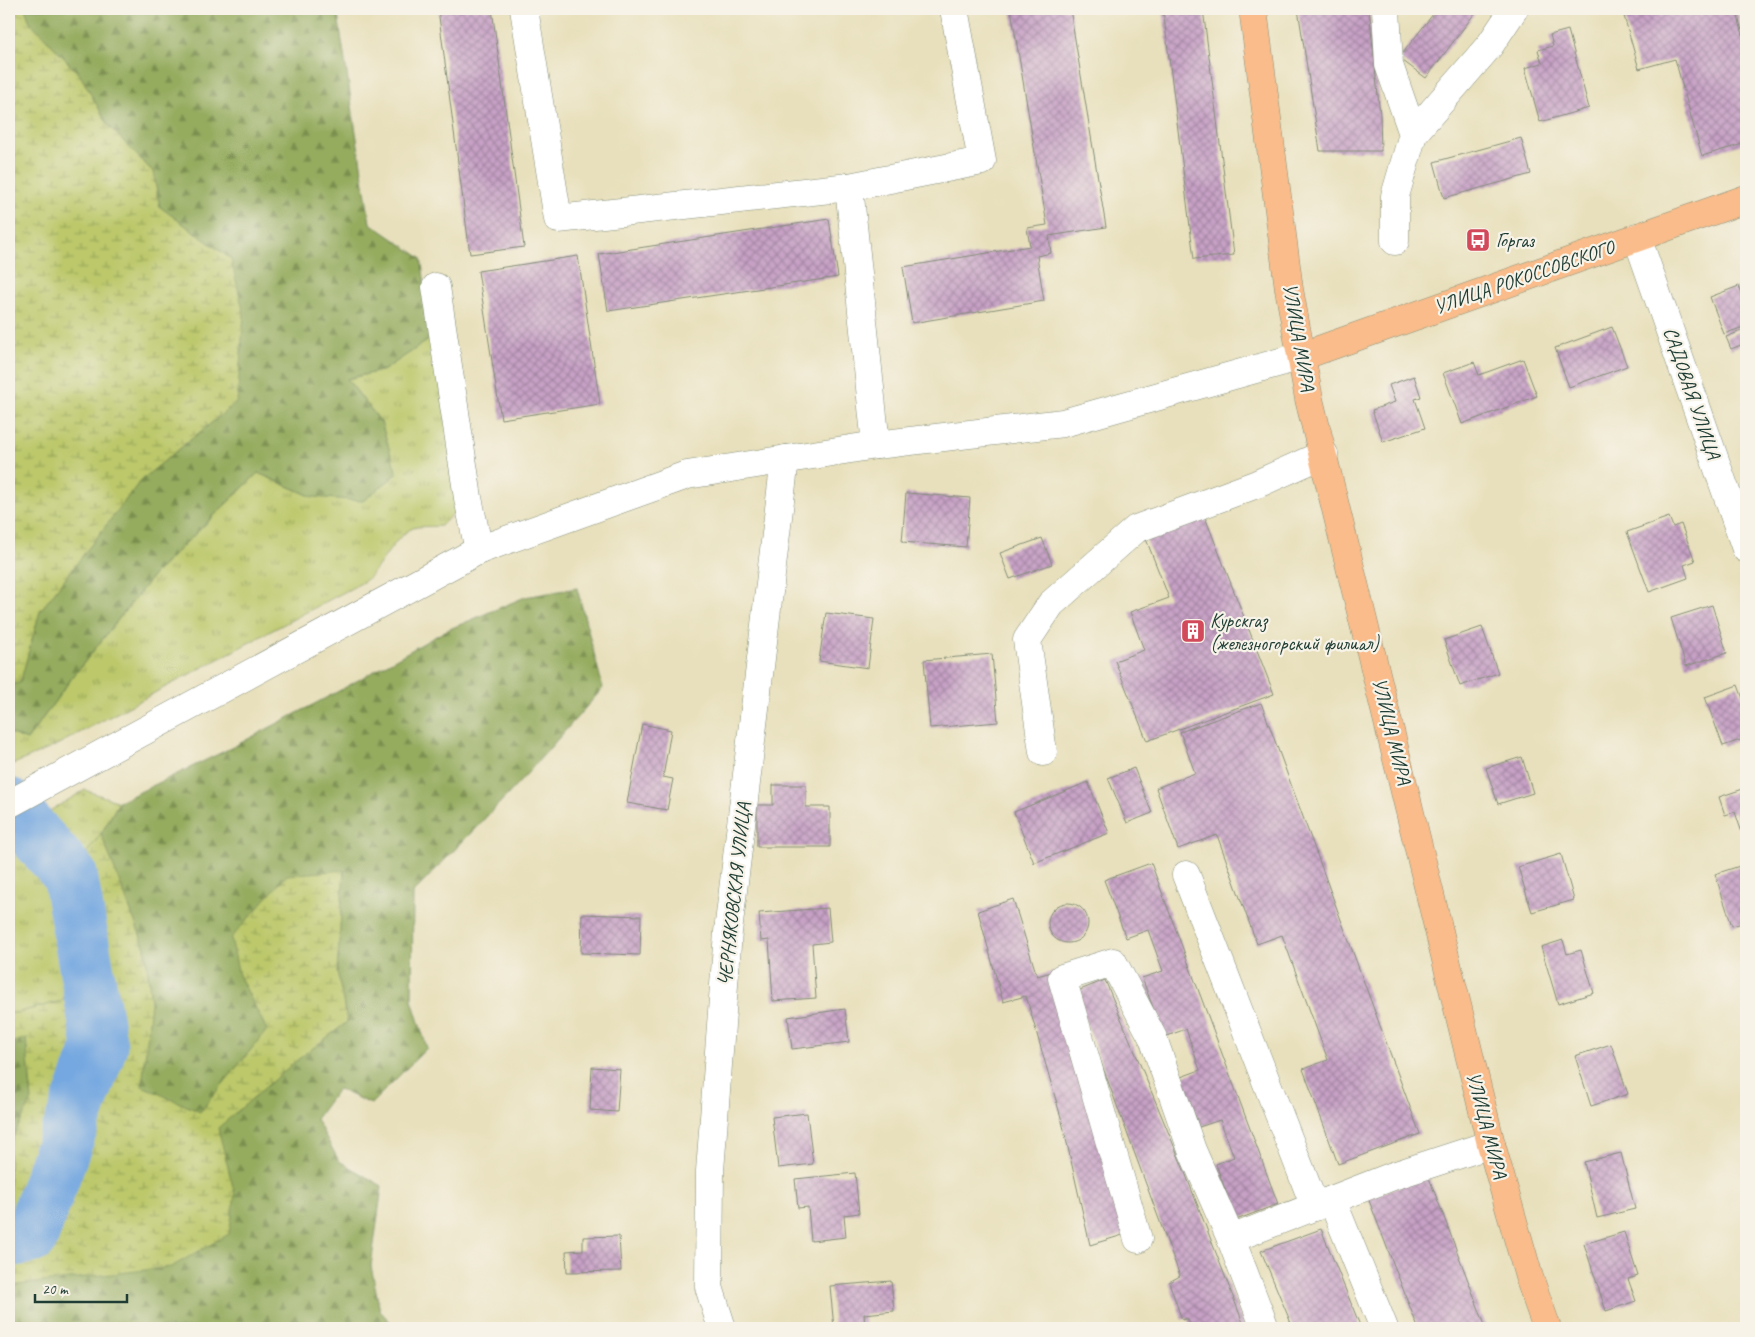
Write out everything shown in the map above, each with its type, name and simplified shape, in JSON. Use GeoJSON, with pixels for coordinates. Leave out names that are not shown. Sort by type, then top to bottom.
{"type":"FeatureCollection","features":[{"type":"Feature","properties":{"kind":"main road","name":"УЛИЦА МИРА"},"geometry":{"type":"LineString","coordinates":[[1253,9],[1289,289],[1309,399],[1324,454],[1491,1144],[1529,1277],[1547,1328]]}},
{"type":"Feature","properties":{"kind":"main road","name":"УЛИЦА РОКОССОВСКОГО"},"geometry":{"type":"LineString","coordinates":[[1302,356],[1746,199]]}},
{"type":"Feature","properties":{"kind":"street"},"geometry":{"type":"LineString","coordinates":[[524,9],[558,219],[849,187],[982,161],[954,9]]}},
{"type":"Feature","properties":{"kind":"street"},"geometry":{"type":"LineString","coordinates":[[1386,9],[1388,65],[1413,134]]}},
{"type":"Feature","properties":{"kind":"street"},"geometry":{"type":"LineString","coordinates":[[1395,241],[1394,196],[1413,134],[1490,45],[1514,9]]}},
{"type":"Feature","properties":{"kind":"street"},"geometry":{"type":"LineString","coordinates":[[849,187],[876,445]]}},
{"type":"Feature","properties":{"kind":"street","name":"САДОВАЯ УЛИЦА"},"geometry":{"type":"LineString","coordinates":[[1637,237],[1746,549]]}},
{"type":"Feature","properties":{"kind":"street"},"geometry":{"type":"LineString","coordinates":[[436,286],[468,498],[479,550]]}},
{"type":"Feature","properties":{"kind":"street"},"geometry":{"type":"LineString","coordinates":[[9,804],[479,550],[687,475],[876,445],[1063,423],[1302,356]]}},
{"type":"Feature","properties":{"kind":"street"},"geometry":{"type":"LineString","coordinates":[[1043,752],[1028,640],[1052,604],[1136,529],[1257,484],[1324,454]]}},
{"type":"Feature","properties":{"kind":"street","name":"ЧЕРНЯКОВСКАЯ УЛИЦА"},"geometry":{"type":"LineString","coordinates":[[722,1328],[709,1287],[710,1171],[728,932],[785,459]]}},
{"type":"Feature","properties":{"kind":"street"},"geometry":{"type":"LineString","coordinates":[[1186,875],[1323,1203],[1384,1328]]}},
{"type":"Feature","properties":{"kind":"street"},"geometry":{"type":"LineString","coordinates":[[1138,1239],[1062,978],[1113,962],[1153,1038],[1192,1150],[1265,1328]]}},
{"type":"Feature","properties":{"kind":"street"},"geometry":{"type":"LineString","coordinates":[[1230,1239],[1393,1176],[1491,1144]]}},
{"type":"Feature","properties":{"kind":"green space"},"geometry":{"type":"Polygon","coordinates":[[[9,9],[25,9],[30,22],[80,75],[108,125],[153,172],[160,207],[231,259],[244,314],[237,402],[141,480],[40,611],[20,683],[9,684],[9,9]]]}},
{"type":"Feature","properties":{"kind":"green space"},"geometry":{"type":"Polygon","coordinates":[[[25,9],[337,9],[370,223],[421,258],[433,337],[384,370],[347,379],[381,422],[397,474],[363,501],[313,497],[258,473],[156,572],[71,679],[27,740],[9,733],[9,684],[20,683],[40,611],[141,480],[237,402],[231,259],[160,207],[153,172],[108,125],[80,75],[30,22],[25,9]]]}},
{"type":"Feature","properties":{"kind":"green space"},"geometry":{"type":"Polygon","coordinates":[[[433,337],[459,495],[454,513],[441,526],[417,527],[402,535],[365,581],[51,748],[9,766],[9,733],[27,740],[71,679],[156,572],[258,473],[313,497],[381,422],[347,379],[384,370],[433,337]]]}},
{"type":"Feature","properties":{"kind":"green space"},"geometry":{"type":"Polygon","coordinates":[[[577,588],[603,688],[517,785],[413,893],[412,1000],[427,1048],[371,1104],[338,1089],[316,1119],[339,1161],[382,1186],[371,1266],[380,1311],[396,1328],[9,1328],[9,1286],[51,1280],[235,1195],[217,1128],[296,1061],[347,1022],[337,971],[344,870],[239,975],[267,1030],[200,1112],[141,1086],[151,1002],[145,948],[101,834],[119,802],[233,747],[339,691],[445,631],[525,597],[577,588]]]}},
{"type":"Feature","properties":{"kind":"green space"},"geometry":{"type":"Polygon","coordinates":[[[85,790],[119,802],[101,834],[70,875],[85,959],[62,1001],[16,1013],[9,1013],[9,835],[85,790]]]}},
{"type":"Feature","properties":{"kind":"green space"},"geometry":{"type":"Polygon","coordinates":[[[101,834],[145,948],[151,1002],[142,1086],[200,1112],[267,1030],[239,975],[231,938],[287,875],[344,870],[337,971],[347,1022],[296,1061],[218,1128],[235,1195],[229,1234],[171,1267],[9,1286],[9,1145],[32,1100],[26,1038],[9,1044],[9,1013],[16,1013],[62,1001],[85,959],[70,875],[101,834]]]}},
{"type":"Feature","properties":{"kind":"green space"},"geometry":{"type":"Polygon","coordinates":[[[26,1037],[32,1101],[9,1145],[9,1044],[26,1037]]]}},
{"type":"Feature","properties":{"kind":"building"},"geometry":{"type":"Polygon","coordinates":[[[438,9],[492,9],[524,247],[470,254],[438,9]]]}},
{"type":"Feature","properties":{"kind":"building"},"geometry":{"type":"Polygon","coordinates":[[[1011,9],[1070,9],[1106,227],[1049,236],[1051,253],[1037,256],[1044,301],[912,323],[903,267],[1030,246],[1027,228],[1047,225],[1011,9]]]}},
{"type":"Feature","properties":{"kind":"building"},"geometry":{"type":"Polygon","coordinates":[[[1163,9],[1203,9],[1234,255],[1194,259],[1163,9]]]}},
{"type":"Feature","properties":{"kind":"building"},"geometry":{"type":"Polygon","coordinates":[[[1298,9],[1369,9],[1380,115],[1381,151],[1320,151],[1298,9]]]}},
{"type":"Feature","properties":{"kind":"building"},"geometry":{"type":"Polygon","coordinates":[[[1437,9],[1478,9],[1426,78],[1399,58],[1437,9]]]}},
{"type":"Feature","properties":{"kind":"building"},"geometry":{"type":"Polygon","coordinates":[[[1649,9],[1736,9],[1746,46],[1746,143],[1702,156],[1675,59],[1639,69],[1624,16],[1649,9]]]}},
{"type":"Feature","properties":{"kind":"building"},"geometry":{"type":"Polygon","coordinates":[[[1568,30],[1589,108],[1540,122],[1525,68],[1542,63],[1538,50],[1553,46],[1550,35],[1568,30]]]}},
{"type":"Feature","properties":{"kind":"building"},"geometry":{"type":"Polygon","coordinates":[[[1521,138],[1531,174],[1444,198],[1434,162],[1521,138]]]}},
{"type":"Feature","properties":{"kind":"building"},"geometry":{"type":"Polygon","coordinates":[[[829,219],[838,277],[608,311],[599,254],[829,219]]]}},
{"type":"Feature","properties":{"kind":"building"},"geometry":{"type":"Polygon","coordinates":[[[578,256],[600,404],[501,419],[478,271],[578,256]]]}},
{"type":"Feature","properties":{"kind":"building"},"geometry":{"type":"Polygon","coordinates":[[[1739,286],[1746,305],[1746,326],[1724,334],[1710,297],[1739,286]]]}},
{"type":"Feature","properties":{"kind":"building"},"geometry":{"type":"Polygon","coordinates":[[[1612,327],[1627,366],[1569,387],[1555,348],[1612,327]]]}},
{"type":"Feature","properties":{"kind":"building"},"geometry":{"type":"Polygon","coordinates":[[[1746,329],[1746,343],[1731,349],[1726,337],[1746,329]]]}},
{"type":"Feature","properties":{"kind":"building"},"geometry":{"type":"Polygon","coordinates":[[[1523,359],[1537,396],[1462,424],[1443,373],[1474,362],[1479,375],[1523,359]]]}},
{"type":"Feature","properties":{"kind":"building"},"geometry":{"type":"Polygon","coordinates":[[[1414,376],[1421,397],[1415,399],[1425,428],[1383,442],[1372,410],[1395,402],[1389,385],[1414,376]]]}},
{"type":"Feature","properties":{"kind":"building"},"geometry":{"type":"Polygon","coordinates":[[[906,493],[970,498],[966,547],[902,542],[906,493]]]}},
{"type":"Feature","properties":{"kind":"building","name":"Курскгаз (железногорский филиал)"},"geometry":{"type":"Polygon","coordinates":[[[1205,517],[1274,694],[1147,741],[1115,661],[1144,650],[1130,612],[1169,598],[1146,539],[1205,517]]]}},
{"type":"Feature","properties":{"kind":"building"},"geometry":{"type":"Polygon","coordinates":[[[1669,517],[1673,527],[1681,524],[1695,561],[1684,565],[1688,578],[1649,592],[1627,532],[1669,517]]]}},
{"type":"Feature","properties":{"kind":"building"},"geometry":{"type":"Polygon","coordinates":[[[1042,538],[1052,564],[1010,579],[1000,553],[1042,538]]]}},
{"type":"Feature","properties":{"kind":"building"},"geometry":{"type":"Polygon","coordinates":[[[1712,605],[1727,653],[1686,666],[1671,618],[1712,605]]]}},
{"type":"Feature","properties":{"kind":"building"},"geometry":{"type":"Polygon","coordinates":[[[826,613],[874,619],[868,668],[819,661],[826,613]]]}},
{"type":"Feature","properties":{"kind":"building"},"geometry":{"type":"Polygon","coordinates":[[[1482,627],[1498,673],[1460,686],[1444,640],[1482,627]]]}},
{"type":"Feature","properties":{"kind":"building"},"geometry":{"type":"Polygon","coordinates":[[[992,654],[998,722],[930,728],[924,660],[992,654]]]}},
{"type":"Feature","properties":{"kind":"building"},"geometry":{"type":"Polygon","coordinates":[[[1738,685],[1746,707],[1746,738],[1723,746],[1705,697],[1738,685]]]}},
{"type":"Feature","properties":{"kind":"building"},"geometry":{"type":"Polygon","coordinates":[[[1261,703],[1420,1134],[1338,1164],[1303,1069],[1328,1060],[1282,935],[1257,944],[1217,835],[1178,849],[1156,788],[1195,773],[1180,732],[1261,703]]]}},
{"type":"Feature","properties":{"kind":"building"},"geometry":{"type":"Polygon","coordinates":[[[642,724],[671,730],[663,777],[673,779],[667,810],[627,803],[642,724]]]}},
{"type":"Feature","properties":{"kind":"building"},"geometry":{"type":"Polygon","coordinates":[[[1522,757],[1533,793],[1498,804],[1486,768],[1522,757]]]}},
{"type":"Feature","properties":{"kind":"building"},"geometry":{"type":"Polygon","coordinates":[[[1134,768],[1152,813],[1127,823],[1108,778],[1134,768]]]}},
{"type":"Feature","properties":{"kind":"building"},"geometry":{"type":"Polygon","coordinates":[[[1088,782],[1109,833],[1034,863],[1014,812],[1088,782]]]}},
{"type":"Feature","properties":{"kind":"building"},"geometry":{"type":"Polygon","coordinates":[[[773,785],[806,785],[806,807],[830,807],[830,847],[757,847],[757,805],[773,805],[773,785]]]}},
{"type":"Feature","properties":{"kind":"building"},"geometry":{"type":"Polygon","coordinates":[[[1746,788],[1746,845],[1735,812],[1725,815],[1719,797],[1746,788]]]}},
{"type":"Feature","properties":{"kind":"building"},"geometry":{"type":"Polygon","coordinates":[[[1561,854],[1574,900],[1532,912],[1518,867],[1561,854]]]}},
{"type":"Feature","properties":{"kind":"building"},"geometry":{"type":"Polygon","coordinates":[[[1151,863],[1278,1204],[1236,1220],[1216,1164],[1234,1157],[1220,1120],[1199,1127],[1181,1077],[1200,1070],[1186,1029],[1164,1037],[1142,978],[1163,971],[1148,930],[1126,938],[1104,880],[1151,863]]]}},
{"type":"Feature","properties":{"kind":"building"},"geometry":{"type":"Polygon","coordinates":[[[1746,864],[1746,922],[1732,926],[1715,874],[1746,864]]]}},
{"type":"Feature","properties":{"kind":"building"},"geometry":{"type":"Polygon","coordinates":[[[1013,899],[1037,976],[1052,972],[1126,1234],[1090,1245],[1062,1121],[1026,996],[1003,1002],[978,911],[1013,899]]]}},
{"type":"Feature","properties":{"kind":"building"},"geometry":{"type":"Polygon","coordinates":[[[1072,903],[1079,906],[1085,912],[1088,923],[1087,931],[1079,940],[1072,943],[1064,943],[1057,940],[1049,931],[1048,919],[1051,912],[1060,904],[1072,903]]]}},
{"type":"Feature","properties":{"kind":"building"},"geometry":{"type":"Polygon","coordinates":[[[828,908],[831,942],[812,944],[816,998],[773,1001],[769,940],[761,941],[759,913],[828,908]]]}},
{"type":"Feature","properties":{"kind":"building"},"geometry":{"type":"Polygon","coordinates":[[[582,914],[641,916],[640,955],[581,953],[582,914]]]}},
{"type":"Feature","properties":{"kind":"building"},"geometry":{"type":"Polygon","coordinates":[[[1563,940],[1567,954],[1581,950],[1594,993],[1558,1004],[1541,947],[1563,940]]]}},
{"type":"Feature","properties":{"kind":"building"},"geometry":{"type":"Polygon","coordinates":[[[1105,980],[1184,1170],[1245,1328],[1192,1328],[1187,1318],[1182,1320],[1169,1282],[1180,1276],[1075,992],[1105,980]]]}},
{"type":"Feature","properties":{"kind":"building"},"geometry":{"type":"Polygon","coordinates":[[[845,1009],[849,1042],[792,1049],[788,1017],[845,1009]]]}},
{"type":"Feature","properties":{"kind":"building"},"geometry":{"type":"Polygon","coordinates":[[[1611,1044],[1628,1094],[1591,1106],[1575,1056],[1611,1044]]]}},
{"type":"Feature","properties":{"kind":"building"},"geometry":{"type":"Polygon","coordinates":[[[592,1067],[620,1069],[617,1112],[590,1110],[592,1067]]]}},
{"type":"Feature","properties":{"kind":"building"},"geometry":{"type":"Polygon","coordinates":[[[807,1113],[813,1164],[778,1168],[772,1117],[807,1113]]]}},
{"type":"Feature","properties":{"kind":"building"},"geometry":{"type":"Polygon","coordinates":[[[1621,1153],[1635,1209],[1597,1218],[1584,1162],[1621,1153]]]}},
{"type":"Feature","properties":{"kind":"building"},"geometry":{"type":"Polygon","coordinates":[[[855,1173],[859,1213],[844,1215],[846,1237],[811,1241],[808,1207],[798,1208],[795,1179],[855,1173]]]}},
{"type":"Feature","properties":{"kind":"building"},"geometry":{"type":"Polygon","coordinates":[[[1428,1175],[1486,1328],[1418,1328],[1368,1198],[1428,1175]]]}},
{"type":"Feature","properties":{"kind":"building"},"geometry":{"type":"Polygon","coordinates":[[[1321,1229],[1361,1328],[1293,1328],[1261,1251],[1321,1229]]]}},
{"type":"Feature","properties":{"kind":"building"},"geometry":{"type":"Polygon","coordinates":[[[1624,1232],[1638,1276],[1628,1279],[1636,1301],[1606,1311],[1584,1244],[1624,1232]]]}},
{"type":"Feature","properties":{"kind":"building"},"geometry":{"type":"Polygon","coordinates":[[[619,1236],[621,1271],[567,1272],[566,1251],[583,1250],[583,1237],[619,1236]]]}},
{"type":"Feature","properties":{"kind":"building"},"geometry":{"type":"Polygon","coordinates":[[[891,1281],[894,1311],[864,1314],[865,1328],[834,1328],[830,1286],[891,1281]]]}},
{"type":"Feature","properties":{"kind":"waterway"},"geometry":{"type":"LineString","coordinates":[[9,805],[70,875],[100,1046],[31,1236],[9,1240]]}},
{"type":"Feature","properties":{"kind":"place","name":"Горгаз"},"geometry":{"type":"Point","coordinates":[1478,240]}},
{"type":"Feature","properties":{"kind":"place","name":"Курскгаз (железногорский филиал)"},"geometry":{"type":"Point","coordinates":[1193,631]}}]}
